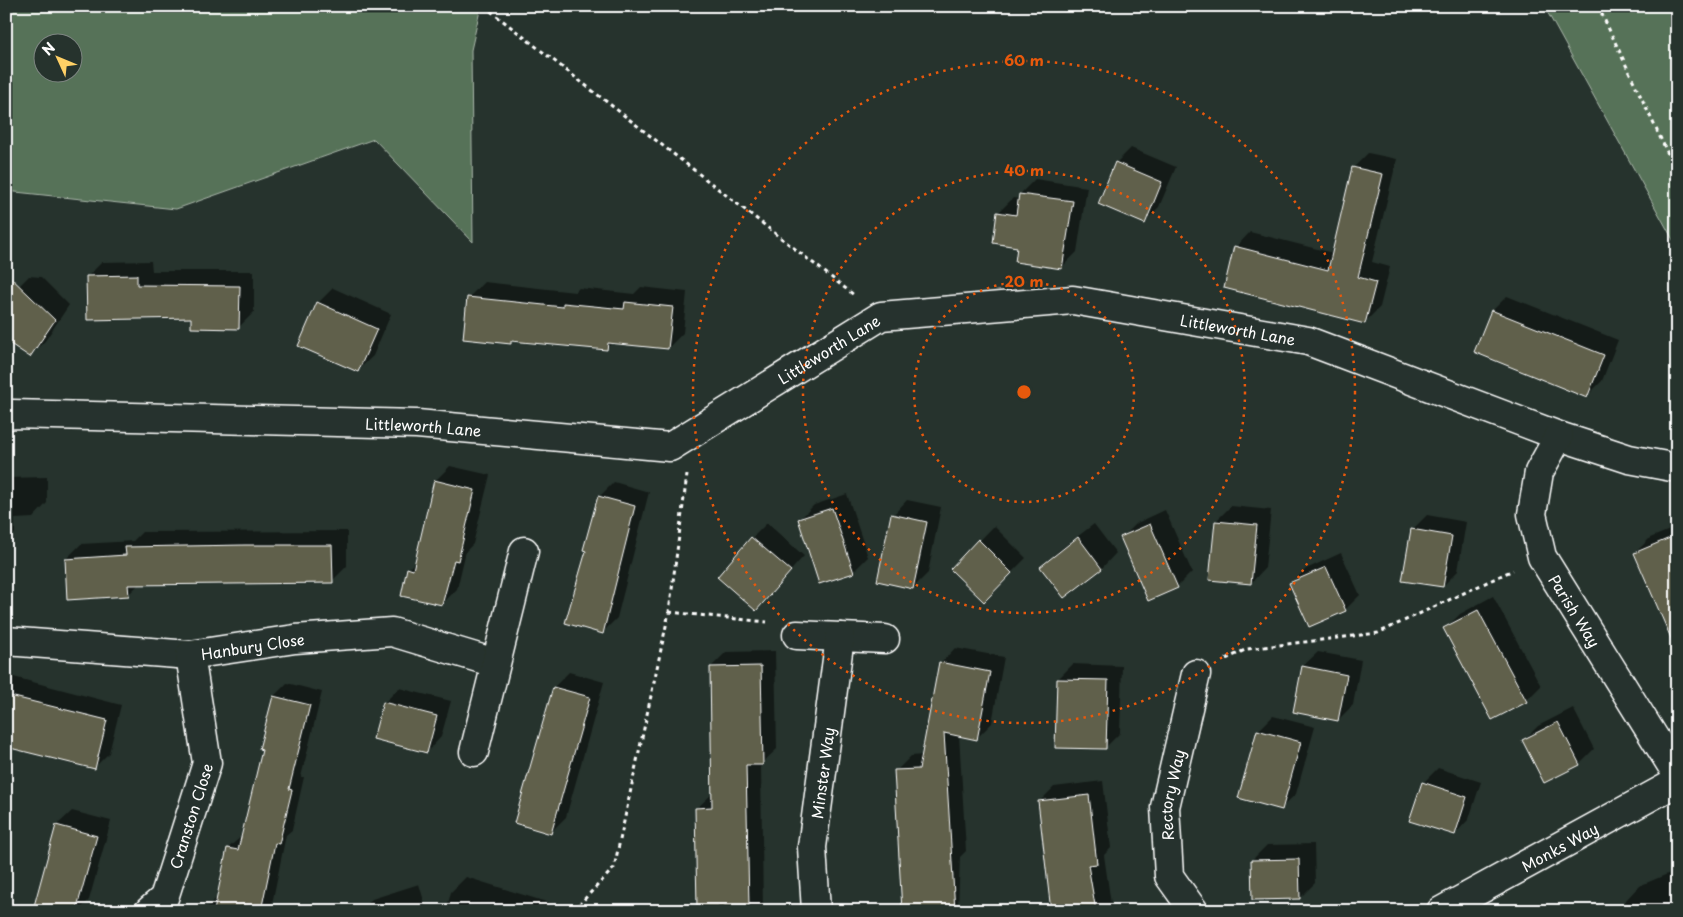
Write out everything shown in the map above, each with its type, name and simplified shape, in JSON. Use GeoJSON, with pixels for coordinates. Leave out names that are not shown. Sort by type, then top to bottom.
{"type":"FeatureCollection","features":[{"type":"Feature","properties":{"kind":"street","name":"Littleworth Lane"},"geometry":{"type":"LineString","coordinates":[[6,416],[22,414],[417,424],[670,447],[881,316],[1073,300],[1308,341],[1559,436],[1629,459],[1677,468]]}},
{"type":"Feature","properties":{"kind":"street","name":"Parish Way"},"geometry":{"type":"LineString","coordinates":[[1559,436],[1539,472],[1532,514],[1542,557],[1677,774]]}},
{"type":"Feature","properties":{"kind":"street"},"geometry":{"type":"LineString","coordinates":[[474,752],[494,663],[524,551]]}},
{"type":"Feature","properties":{"kind":"street","name":"Hanbury Close"},"geometry":{"type":"LineString","coordinates":[[6,642],[190,655],[295,639],[392,632],[494,663]]}},
{"type":"Feature","properties":{"kind":"street"},"geometry":{"type":"LineString","coordinates":[[797,634],[885,640]]}},
{"type":"Feature","properties":{"kind":"street","name":"Minster Way"},"geometry":{"type":"LineString","coordinates":[[816,911],[812,847],[840,637]]}},
{"type":"Feature","properties":{"kind":"street","name":"Cranston Close"},"geometry":{"type":"LineString","coordinates":[[150,911],[164,898],[207,763],[190,655]]}},
{"type":"Feature","properties":{"kind":"street","name":"Rectory Way"},"geometry":{"type":"LineString","coordinates":[[1194,911],[1168,876],[1166,807],[1196,674]]}},
{"type":"Feature","properties":{"kind":"street","name":"Monks Way"},"geometry":{"type":"LineString","coordinates":[[1441,911],[1677,782]]}},
{"type":"Feature","properties":{"kind":"path"},"geometry":{"type":"LineString","coordinates":[[484,6],[881,316]]}},
{"type":"Feature","properties":{"kind":"path"},"geometry":{"type":"LineString","coordinates":[[1598,6],[1677,173]]}},
{"type":"Feature","properties":{"kind":"path"},"geometry":{"type":"LineString","coordinates":[[573,911],[614,868],[669,612],[688,484]]}},
{"type":"Feature","properties":{"kind":"path"},"geometry":{"type":"LineString","coordinates":[[1196,674],[1247,649],[1378,632],[1542,557]]}},
{"type":"Feature","properties":{"kind":"path"},"geometry":{"type":"LineString","coordinates":[[669,612],[798,625],[797,634]]}},
{"type":"Feature","properties":{"kind":"green space"},"geometry":{"type":"Polygon","coordinates":[[[6,6],[481,6],[471,50],[473,242],[374,139],[176,209],[6,191],[6,6]]]}},
{"type":"Feature","properties":{"kind":"green space"},"geometry":{"type":"Polygon","coordinates":[[[1544,6],[1677,6],[1677,247],[1544,6]]]}},
{"type":"Feature","properties":{"kind":"building"},"geometry":{"type":"Polygon","coordinates":[[[1115,162],[1162,182],[1145,224],[1098,204],[1115,162]]]}},
{"type":"Feature","properties":{"kind":"building"},"geometry":{"type":"Polygon","coordinates":[[[1352,167],[1383,174],[1358,277],[1376,282],[1365,324],[1224,288],[1234,246],[1328,270],[1352,167]]]}},
{"type":"Feature","properties":{"kind":"building"},"geometry":{"type":"Polygon","coordinates":[[[1019,194],[1073,201],[1062,269],[1015,262],[1017,247],[993,243],[997,212],[1016,215],[1019,194]]]}},
{"type":"Feature","properties":{"kind":"building"},"geometry":{"type":"Polygon","coordinates":[[[6,273],[55,320],[30,357],[6,341],[6,273]]]}},
{"type":"Feature","properties":{"kind":"building"},"geometry":{"type":"Polygon","coordinates":[[[137,275],[137,285],[240,286],[239,329],[191,328],[191,318],[87,320],[86,276],[137,275]]]}},
{"type":"Feature","properties":{"kind":"building"},"geometry":{"type":"Polygon","coordinates":[[[467,297],[563,307],[563,303],[624,309],[625,302],[673,307],[668,349],[608,343],[607,350],[511,341],[511,344],[463,339],[467,297]]]}},
{"type":"Feature","properties":{"kind":"building"},"geometry":{"type":"Polygon","coordinates":[[[317,302],[377,329],[358,372],[298,346],[317,302]]]}},
{"type":"Feature","properties":{"kind":"building"},"geometry":{"type":"Polygon","coordinates":[[[1491,310],[1604,355],[1587,398],[1474,352],[1491,310]]]}},
{"type":"Feature","properties":{"kind":"building"},"geometry":{"type":"Polygon","coordinates":[[[434,480],[475,490],[458,561],[454,560],[442,605],[401,596],[407,568],[413,570],[434,480]]]}},
{"type":"Feature","properties":{"kind":"building"},"geometry":{"type":"Polygon","coordinates":[[[598,496],[635,506],[603,634],[565,623],[586,551],[583,550],[598,496]]]}},
{"type":"Feature","properties":{"kind":"building"},"geometry":{"type":"Polygon","coordinates":[[[832,508],[854,573],[819,584],[798,519],[832,508]]]}},
{"type":"Feature","properties":{"kind":"building"},"geometry":{"type":"Polygon","coordinates":[[[891,514],[927,522],[913,589],[877,581],[891,514]]]}},
{"type":"Feature","properties":{"kind":"building"},"geometry":{"type":"Polygon","coordinates":[[[1215,521],[1257,525],[1251,584],[1209,580],[1215,521]]]}},
{"type":"Feature","properties":{"kind":"building"},"geometry":{"type":"Polygon","coordinates":[[[1150,524],[1178,588],[1148,601],[1120,537],[1150,524]]]}},
{"type":"Feature","properties":{"kind":"building"},"geometry":{"type":"Polygon","coordinates":[[[1411,529],[1452,536],[1443,587],[1402,581],[1411,529]]]}},
{"type":"Feature","properties":{"kind":"building"},"geometry":{"type":"Polygon","coordinates":[[[1677,535],[1677,652],[1634,553],[1677,535]]]}},
{"type":"Feature","properties":{"kind":"building"},"geometry":{"type":"Polygon","coordinates":[[[751,537],[791,571],[756,611],[717,577],[751,537]]]}},
{"type":"Feature","properties":{"kind":"building"},"geometry":{"type":"Polygon","coordinates":[[[1078,537],[1102,569],[1064,598],[1040,567],[1078,537]]]}},
{"type":"Feature","properties":{"kind":"building"},"geometry":{"type":"Polygon","coordinates":[[[978,539],[1012,573],[984,602],[950,569],[978,539]]]}},
{"type":"Feature","properties":{"kind":"building"},"geometry":{"type":"Polygon","coordinates":[[[332,545],[333,583],[128,585],[129,596],[67,600],[65,559],[126,555],[125,547],[332,545]]]}},
{"type":"Feature","properties":{"kind":"building"},"geometry":{"type":"Polygon","coordinates":[[[1326,567],[1346,611],[1309,627],[1289,583],[1326,567]]]}},
{"type":"Feature","properties":{"kind":"building"},"geometry":{"type":"Polygon","coordinates":[[[1478,610],[1527,702],[1492,720],[1443,628],[1478,610]]]}},
{"type":"Feature","properties":{"kind":"building"},"geometry":{"type":"Polygon","coordinates":[[[939,662],[990,672],[977,740],[944,733],[955,911],[902,911],[894,770],[919,769],[939,662]]]}},
{"type":"Feature","properties":{"kind":"building"},"geometry":{"type":"Polygon","coordinates":[[[761,666],[763,765],[746,765],[749,906],[697,907],[695,808],[712,807],[710,667],[761,666]]]}},
{"type":"Feature","properties":{"kind":"building"},"geometry":{"type":"Polygon","coordinates":[[[1302,666],[1347,675],[1338,721],[1293,712],[1302,666]]]}},
{"type":"Feature","properties":{"kind":"building"},"geometry":{"type":"Polygon","coordinates":[[[1057,679],[1108,680],[1106,749],[1055,748],[1057,679]]]}},
{"type":"Feature","properties":{"kind":"building"},"geometry":{"type":"Polygon","coordinates":[[[553,687],[590,697],[551,834],[514,823],[553,687]]]}},
{"type":"Feature","properties":{"kind":"building"},"geometry":{"type":"Polygon","coordinates":[[[6,695],[107,720],[95,769],[6,747],[6,695]]]}},
{"type":"Feature","properties":{"kind":"building"},"geometry":{"type":"Polygon","coordinates":[[[273,696],[310,705],[289,789],[292,790],[279,844],[275,843],[261,911],[214,911],[227,848],[238,850],[262,750],[259,749],[273,696]]]}},
{"type":"Feature","properties":{"kind":"building"},"geometry":{"type":"Polygon","coordinates":[[[383,702],[437,716],[427,753],[373,739],[383,702]]]}},
{"type":"Feature","properties":{"kind":"building"},"geometry":{"type":"Polygon","coordinates":[[[1558,722],[1580,765],[1544,783],[1522,740],[1558,722]]]}},
{"type":"Feature","properties":{"kind":"building"},"geometry":{"type":"Polygon","coordinates":[[[1257,730],[1301,742],[1282,810],[1238,798],[1257,730]]]}},
{"type":"Feature","properties":{"kind":"building"},"geometry":{"type":"Polygon","coordinates":[[[1422,782],[1467,797],[1455,835],[1409,821],[1422,782]]]}},
{"type":"Feature","properties":{"kind":"building"},"geometry":{"type":"Polygon","coordinates":[[[1089,795],[1097,864],[1088,865],[1096,911],[1051,911],[1038,801],[1089,795]]]}},
{"type":"Feature","properties":{"kind":"building"},"geometry":{"type":"Polygon","coordinates":[[[56,825],[97,836],[76,911],[52,911],[34,906],[56,825]]]}},
{"type":"Feature","properties":{"kind":"building"},"geometry":{"type":"Polygon","coordinates":[[[1299,859],[1300,899],[1252,900],[1251,860],[1299,859]]]}}]}
